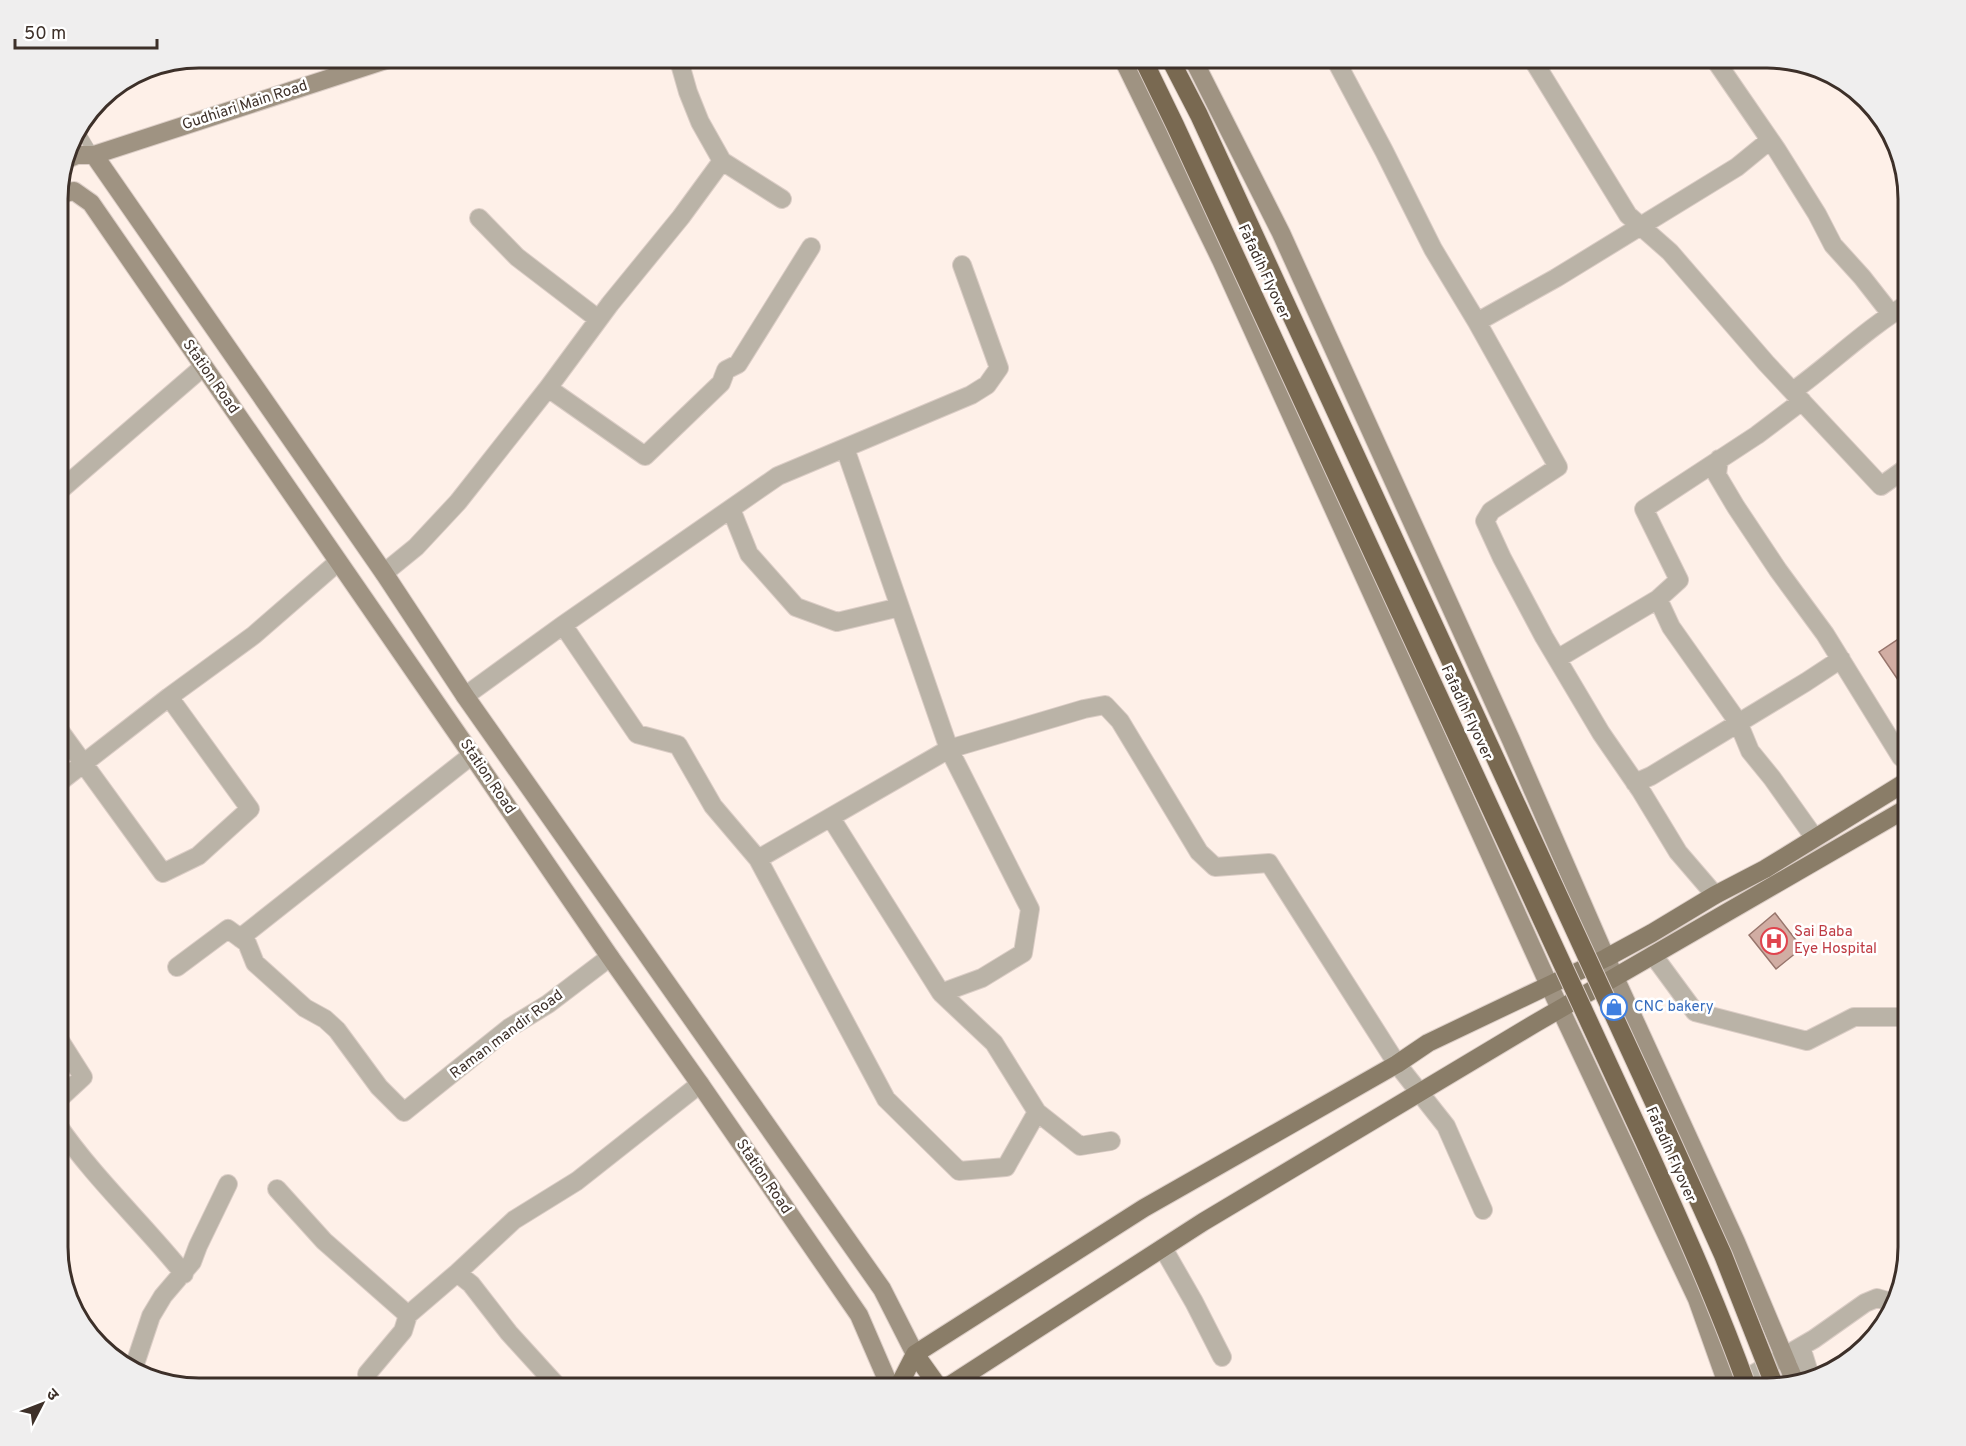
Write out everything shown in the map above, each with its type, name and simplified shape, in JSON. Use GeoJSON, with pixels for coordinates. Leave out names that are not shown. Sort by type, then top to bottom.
{"type":"FeatureCollection","features":[{"type":"Feature","properties":{"kind":"highway","name":"Fafadih Flyover"},"geometry":{"type":"LineString","coordinates":[[1147,68],[1644,1142],[1699,1265],[1744,1378]]}},
{"type":"Feature","properties":{"kind":"highway","name":"Fafadih Flyover"},"geometry":{"type":"LineString","coordinates":[[1174,68],[1667,1131],[1723,1255],[1772,1378]]}},
{"type":"Feature","properties":{"kind":"main road"},"geometry":{"type":"LineString","coordinates":[[903,1378],[915,1354],[1144,1208],[1397,1064],[1428,1043],[1606,958],[1765,869],[1898,787]]}},
{"type":"Feature","properties":{"kind":"main road"},"geometry":{"type":"LineString","coordinates":[[961,1378],[1203,1221],[1898,813]]}},
{"type":"Feature","properties":{"kind":"main road"},"geometry":{"type":"LineString","coordinates":[[915,1354],[932,1378]]}},
{"type":"Feature","properties":{"kind":"street","name":"Gudhiari Main Road"},"geometry":{"type":"LineString","coordinates":[[76,154],[359,68]]}},
{"type":"Feature","properties":{"kind":"street"},"geometry":{"type":"LineString","coordinates":[[681,68],[700,122],[722,161],[782,200]]}},
{"type":"Feature","properties":{"kind":"street"},"geometry":{"type":"LineString","coordinates":[[1127,68],[1221,260],[1549,985],[1697,1299],[1724,1378]]}},
{"type":"Feature","properties":{"kind":"street"},"geometry":{"type":"LineString","coordinates":[[1198,68],[1281,233],[1736,1242],[1793,1352],[1807,1373]]}},
{"type":"Feature","properties":{"kind":"street"},"geometry":{"type":"LineString","coordinates":[[1340,68],[1433,249],[1477,322],[1558,467],[1491,511],[1485,521],[1502,558],[1601,733],[1678,852],[1715,895]]}},
{"type":"Feature","properties":{"kind":"street"},"geometry":{"type":"LineString","coordinates":[[1538,68],[1628,215],[1670,252],[1797,396],[1881,486],[1898,474]]}},
{"type":"Feature","properties":{"kind":"street"},"geometry":{"type":"LineString","coordinates":[[1721,68],[1770,140],[1817,214],[1833,245],[1891,314]]}},
{"type":"Feature","properties":{"kind":"street"},"geometry":{"type":"LineString","coordinates":[[1477,322],[1556,278],[1737,167],[1770,140]]}},
{"type":"Feature","properties":{"kind":"street","name":"Station Road"},"geometry":{"type":"LineString","coordinates":[[76,154],[384,573],[465,696],[882,1289],[915,1354]]}},
{"type":"Feature","properties":{"kind":"street"},"geometry":{"type":"LineString","coordinates":[[384,573],[416,547],[458,502],[548,388],[598,319],[681,217],[722,161]]}},
{"type":"Feature","properties":{"kind":"street","name":"Station Road"},"geometry":{"type":"LineString","coordinates":[[68,193],[75,191],[91,203],[609,957],[700,1084],[859,1315],[886,1378]]}},
{"type":"Feature","properties":{"kind":"street"},"geometry":{"type":"LineString","coordinates":[[479,218],[517,257],[598,319]]}},
{"type":"Feature","properties":{"kind":"street"},"geometry":{"type":"LineString","coordinates":[[548,388],[645,456],[721,383],[726,370],[738,364],[811,248]]}},
{"type":"Feature","properties":{"kind":"street"},"geometry":{"type":"LineString","coordinates":[[465,696],[777,476],[971,395],[987,385],[999,368],[962,265]]}},
{"type":"Feature","properties":{"kind":"street"},"geometry":{"type":"LineString","coordinates":[[1557,658],[1658,599],[1679,580],[1644,509],[1757,435],[1824,369],[1898,310]]}},
{"type":"Feature","properties":{"kind":"street"},"geometry":{"type":"LineString","coordinates":[[68,484],[203,367]]}},
{"type":"Feature","properties":{"kind":"street"},"geometry":{"type":"LineString","coordinates":[[846,448],[949,749],[1030,909],[1023,953],[982,978],[941,993]]}},
{"type":"Feature","properties":{"kind":"street"},"geometry":{"type":"LineString","coordinates":[[1719,459],[1717,475],[1736,507],[1825,634],[1898,752]]}},
{"type":"Feature","properties":{"kind":"street"},"geometry":{"type":"LineString","coordinates":[[731,509],[748,554],[796,607],[837,622],[900,608]]}},
{"type":"Feature","properties":{"kind":"street"},"geometry":{"type":"LineString","coordinates":[[68,776],[169,697],[254,635],[338,562]]}},
{"type":"Feature","properties":{"kind":"street"},"geometry":{"type":"LineString","coordinates":[[1658,599],[1671,627],[1738,722],[1750,751],[1772,777],[1814,837]]}},
{"type":"Feature","properties":{"kind":"street"},"geometry":{"type":"LineString","coordinates":[[563,625],[637,734],[678,744],[713,806],[759,859],[886,1099],[959,1171],[1006,1167],[1038,1112]]}},
{"type":"Feature","properties":{"kind":"street"},"geometry":{"type":"LineString","coordinates":[[1635,783],[1651,776],[1841,659]]}},
{"type":"Feature","properties":{"kind":"street"},"geometry":{"type":"LineString","coordinates":[[68,743],[163,873],[198,856],[250,810],[169,697]]}},
{"type":"Feature","properties":{"kind":"street"},"geometry":{"type":"LineString","coordinates":[[759,859],[949,749],[1084,709],[1105,705],[1120,721],[1199,852],[1215,867],[1269,864],[1397,1064],[1446,1126],[1483,1210]]}},
{"type":"Feature","properties":{"kind":"street"},"geometry":{"type":"LineString","coordinates":[[177,967],[228,929],[240,938],[472,755]]}},
{"type":"Feature","properties":{"kind":"street"},"geometry":{"type":"LineString","coordinates":[[831,818],[941,993],[994,1043],[1038,1112],[1080,1146],[1111,1141]]}},
{"type":"Feature","properties":{"kind":"street","name":"Raman mandir Road"},"geometry":{"type":"LineString","coordinates":[[240,938],[247,943],[255,963],[305,1008],[325,1019],[337,1030],[379,1087],[404,1112],[509,1028],[548,1004],[609,957]]}},
{"type":"Feature","properties":{"kind":"street"},"geometry":{"type":"LineString","coordinates":[[1653,955],[1695,1012],[1807,1041],[1854,1017],[1898,1017]]}},
{"type":"Feature","properties":{"kind":"street"},"geometry":{"type":"LineString","coordinates":[[68,1053],[83,1077],[68,1091]]}},
{"type":"Feature","properties":{"kind":"street"},"geometry":{"type":"LineString","coordinates":[[367,1374],[403,1331],[408,1316],[514,1220],[577,1181],[700,1084]]}},
{"type":"Feature","properties":{"kind":"street"},"geometry":{"type":"LineString","coordinates":[[68,1137],[184,1274]]}},
{"type":"Feature","properties":{"kind":"street"},"geometry":{"type":"LineString","coordinates":[[136,1362],[151,1316],[163,1296],[192,1262],[228,1184]]}},
{"type":"Feature","properties":{"kind":"street"},"geometry":{"type":"LineString","coordinates":[[278,1189],[324,1241],[408,1316]]}},
{"type":"Feature","properties":{"kind":"street"},"geometry":{"type":"LineString","coordinates":[[1163,1248],[1222,1357]]}},
{"type":"Feature","properties":{"kind":"street"},"geometry":{"type":"LineString","coordinates":[[458,1273],[471,1284],[509,1333],[550,1378]]}},
{"type":"Feature","properties":{"kind":"street"},"geometry":{"type":"LineString","coordinates":[[1747,1378],[1793,1352],[1866,1303],[1877,1298],[1887,1301]]}},
{"type":"Feature","properties":{"kind":"street"},"geometry":{"type":"LineString","coordinates":[[1793,1352],[1795,1376]]}},
{"type":"Feature","properties":{"kind":"building"},"geometry":{"type":"Polygon","coordinates":[[[1898,639],[1898,680],[1879,652],[1898,639]]]}},
{"type":"Feature","properties":{"kind":"building"},"geometry":{"type":"Polygon","coordinates":[[[1775,913],[1802,948],[1776,969],[1749,935],[1775,913]]]}},
{"type":"Feature","properties":{"kind":"place","name":"Sai Baba Eye Hospital"},"geometry":{"type":"Point","coordinates":[1774,941]}},
{"type":"Feature","properties":{"kind":"place","name":"CNC bakery"},"geometry":{"type":"Point","coordinates":[1614,1007]}}]}
